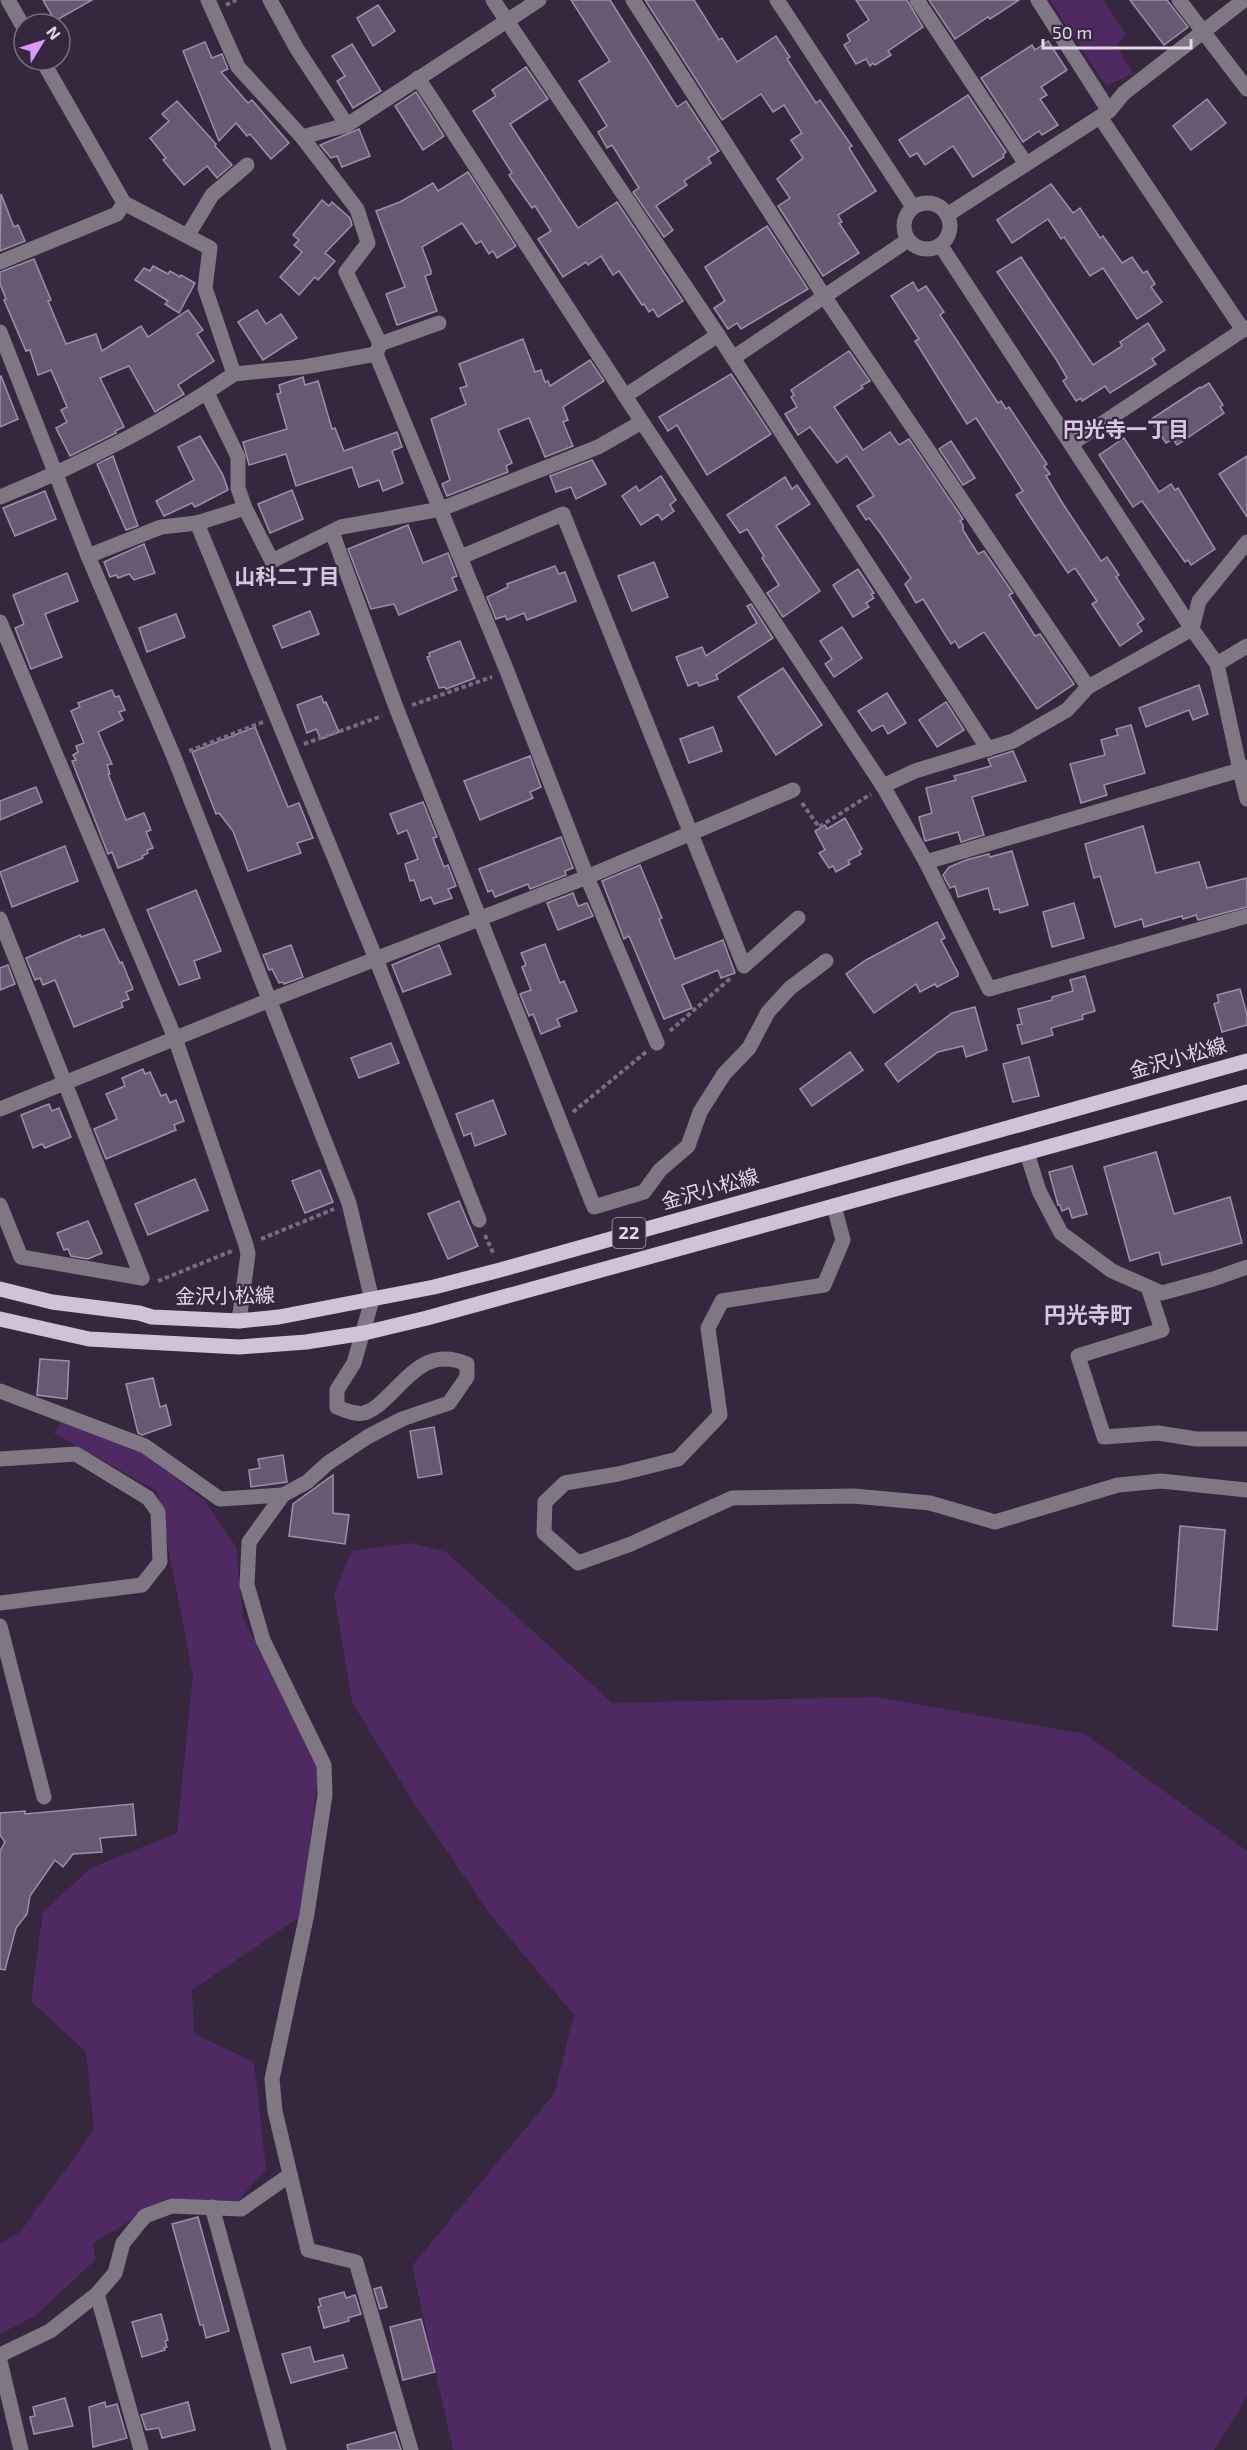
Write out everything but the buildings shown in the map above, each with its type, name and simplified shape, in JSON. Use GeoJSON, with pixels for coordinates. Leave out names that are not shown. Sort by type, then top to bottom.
{"type":"FeatureCollection","features":[{"type":"Feature","properties":{"kind":"main road","name":"金沢小松線"},"geometry":{"type":"LineString","coordinates":[[0,1289],[52,1302],[139,1313],[152,1317],[239,1321],[279,1317],[372,1300],[500,1270],[1247,1061]]}},
{"type":"Feature","properties":{"kind":"main road","name":"22"},"geometry":{"type":"LineString","coordinates":[[0,1319],[89,1339],[239,1347],[306,1342],[364,1333],[427,1318],[1247,1092]]}},
{"type":"Feature","properties":{"kind":"street"},"geometry":{"type":"LineString","coordinates":[[208,0],[238,67],[302,137],[357,208],[368,243],[346,272],[587,877],[657,1043]]}},
{"type":"Feature","properties":{"kind":"street"},"geometry":{"type":"LineString","coordinates":[[270,0],[297,49],[347,125]]}},
{"type":"Feature","properties":{"kind":"street"},"geometry":{"type":"LineString","coordinates":[[493,0],[718,335],[988,749]]}},
{"type":"Feature","properties":{"kind":"street"},"geometry":{"type":"LineString","coordinates":[[302,137],[347,125],[538,0]]}},
{"type":"Feature","properties":{"kind":"street"},"geometry":{"type":"LineString","coordinates":[[633,0],[824,296],[1088,687]]}},
{"type":"Feature","properties":{"kind":"street"},"geometry":{"type":"LineString","coordinates":[[777,0],[913,207]]}},
{"type":"Feature","properties":{"kind":"street"},"geometry":{"type":"LineString","coordinates":[[917,0],[1026,164]]}},
{"type":"Feature","properties":{"kind":"street"},"geometry":{"type":"LineString","coordinates":[[1038,0],[1105,114],[1245,329],[1071,444]]}},
{"type":"Feature","properties":{"kind":"street"},"geometry":{"type":"LineString","coordinates":[[1179,0],[1247,89]]}},
{"type":"Feature","properties":{"kind":"street"},"geometry":{"type":"LineString","coordinates":[[948,214],[1105,114],[1124,93],[1244,0]]}},
{"type":"Feature","properties":{"kind":"street"},"geometry":{"type":"LineString","coordinates":[[49,72],[124,203],[210,248],[205,288],[234,374]]}},
{"type":"Feature","properties":{"kind":"street"},"geometry":{"type":"LineString","coordinates":[[418,78],[642,422],[884,786],[926,862],[989,989],[1247,916]]}},
{"type":"Feature","properties":{"kind":"street"},"geometry":{"type":"LineString","coordinates":[[188,235],[212,195],[247,165]]}},
{"type":"Feature","properties":{"kind":"street"},"geometry":{"type":"LineString","coordinates":[[0,262],[117,214],[124,203]]}},
{"type":"Feature","properties":{"kind":"street"},"geometry":{"type":"LineString","coordinates":[[928,203],[942,208],[948,214],[951,228],[941,246],[927,250],[913,246],[908,240],[903,226],[908,212],[913,207],[928,203]]}},
{"type":"Feature","properties":{"kind":"street"},"geometry":{"type":"LineString","coordinates":[[733,358],[908,240]]}},
{"type":"Feature","properties":{"kind":"street"},"geometry":{"type":"LineString","coordinates":[[941,246],[1217,664],[1244,769],[1247,799]]}},
{"type":"Feature","properties":{"kind":"street"},"geometry":{"type":"LineString","coordinates":[[0,497],[56,474],[207,393],[234,374],[304,367],[378,349],[439,323]]}},
{"type":"Feature","properties":{"kind":"street"},"geometry":{"type":"LineString","coordinates":[[0,332],[88,556],[174,757],[349,1203],[372,1300],[354,1363],[337,1390],[337,1407],[351,1413],[365,1413],[378,1406],[424,1364],[440,1357],[453,1358],[467,1364],[467,1377],[449,1403],[402,1419],[369,1436],[328,1463],[307,1482],[283,1495],[220,1499],[145,1446],[0,1391]]}},
{"type":"Feature","properties":{"kind":"street"},"geometry":{"type":"LineString","coordinates":[[625,396],[718,335]]}},
{"type":"Feature","properties":{"kind":"street"},"geometry":{"type":"LineString","coordinates":[[207,393],[238,457],[238,488],[245,508],[272,561],[341,527],[441,509],[598,447],[642,422]]}},
{"type":"Feature","properties":{"kind":"street"},"geometry":{"type":"LineString","coordinates":[[88,556],[161,527],[197,523],[245,508]]}},
{"type":"Feature","properties":{"kind":"street"},"geometry":{"type":"LineString","coordinates":[[461,557],[563,514],[744,966],[798,918]]}},
{"type":"Feature","properties":{"kind":"street"},"geometry":{"type":"LineString","coordinates":[[197,523],[376,959],[479,1220]]}},
{"type":"Feature","properties":{"kind":"street"},"geometry":{"type":"LineString","coordinates":[[332,532],[397,710],[594,1207],[644,1192],[660,1170],[688,1146],[700,1112],[724,1074],[749,1048],[768,1012],[790,988],[826,960]]}},
{"type":"Feature","properties":{"kind":"street"},"geometry":{"type":"LineString","coordinates":[[884,786],[915,771],[1013,741],[1067,710],[1088,687],[1192,629],[1199,601],[1247,542]]}},
{"type":"Feature","properties":{"kind":"street"},"geometry":{"type":"LineString","coordinates":[[0,622],[175,1038],[248,1254],[239,1321]]}},
{"type":"Feature","properties":{"kind":"street"},"geometry":{"type":"LineString","coordinates":[[1217,664],[1247,646]]}},
{"type":"Feature","properties":{"kind":"street"},"geometry":{"type":"LineString","coordinates":[[926,862],[1244,769]]}},
{"type":"Feature","properties":{"kind":"street"},"geometry":{"type":"LineString","coordinates":[[0,1109],[270,1000],[587,877],[793,790]]}},
{"type":"Feature","properties":{"kind":"street"},"geometry":{"type":"LineString","coordinates":[[0,919],[142,1278],[21,1257],[0,1205]]}},
{"type":"Feature","properties":{"kind":"street"},"geometry":{"type":"LineString","coordinates":[[1027,1153],[1039,1191],[1061,1233],[1112,1271],[1162,1293],[1214,1280],[1247,1267]]}},
{"type":"Feature","properties":{"kind":"street"},"geometry":{"type":"LineString","coordinates":[[834,1206],[843,1240],[824,1285],[722,1301],[708,1328],[720,1415],[678,1459],[618,1474],[565,1483],[545,1502],[544,1533],[578,1563],[631,1544],[732,1498],[854,1496],[930,1503],[995,1522],[1118,1485],[1161,1481],[1247,1490]]}},
{"type":"Feature","properties":{"kind":"street"},"geometry":{"type":"LineString","coordinates":[[1148,1287],[1162,1330],[1078,1356],[1104,1437],[1158,1433],[1196,1439],[1247,1439]]}},
{"type":"Feature","properties":{"kind":"street"},"geometry":{"type":"LineString","coordinates":[[0,1459],[76,1454],[148,1498],[158,1512],[160,1562],[142,1585],[0,1603]]}},
{"type":"Feature","properties":{"kind":"street"},"geometry":{"type":"LineString","coordinates":[[283,1495],[249,1542],[247,1585],[263,1640],[324,1765],[325,1795],[308,1914],[272,2079],[275,2111],[308,2250],[356,2262],[411,2450]]}},
{"type":"Feature","properties":{"kind":"street"},"geometry":{"type":"LineString","coordinates":[[0,1626],[44,1797]]}},
{"type":"Feature","properties":{"kind":"street"},"geometry":{"type":"LineString","coordinates":[[0,2355],[50,2331],[97,2294],[115,2273],[123,2243],[145,2216],[172,2205],[241,2209],[290,2175]]}},
{"type":"Feature","properties":{"kind":"street"},"geometry":{"type":"LineString","coordinates":[[212,2207],[279,2450]]}},
{"type":"Feature","properties":{"kind":"street"},"geometry":{"type":"LineString","coordinates":[[97,2294],[141,2450]]}},
{"type":"Feature","properties":{"kind":"street"},"geometry":{"type":"LineString","coordinates":[[0,2361],[2,2385],[21,2450]]}},
{"type":"Feature","properties":{"kind":"path"},"geometry":{"type":"LineString","coordinates":[[174,757],[277,716]]}},
{"type":"Feature","properties":{"kind":"path"},"geometry":{"type":"LineString","coordinates":[[793,790],[819,827],[884,786]]}},
{"type":"Feature","properties":{"kind":"path"},"geometry":{"type":"LineString","coordinates":[[479,1220],[500,1270]]}},
{"type":"Feature","properties":{"kind":"shaded area"},"geometry":{"type":"Polygon","coordinates":[[[1050,0],[1103,0],[1126,34],[1116,46],[1133,73],[1106,86],[1050,0]]]}},
{"type":"Feature","properties":{"kind":"shaded area"},"geometry":{"type":"Polygon","coordinates":[[[61,1422],[144,1453],[205,1501],[236,1547],[243,1618],[319,1766],[301,1916],[192,1990],[194,2034],[254,2062],[266,2169],[236,2203],[168,2198],[93,2243],[95,2260],[35,2316],[0,2334],[0,2244],[21,2231],[94,2130],[86,2052],[31,2001],[43,1912],[91,1868],[177,1833],[193,1676],[157,1491],[54,1433],[61,1422]]]}},
{"type":"Feature","properties":{"kind":"shaded area"},"geometry":{"type":"Polygon","coordinates":[[[411,1543],[446,1552],[612,1703],[876,1697],[1085,1734],[1247,1851],[1247,2397],[1214,2450],[453,2450],[412,2266],[554,2094],[574,2015],[490,1914],[412,1800],[352,1702],[334,1593],[352,1551],[411,1543]]]}},
{"type":"Feature","properties":{"kind":"district","name":"円光寺一丁目"},"geometry":{"type":"Point","coordinates":[1126,430]}},
{"type":"Feature","properties":{"kind":"district","name":"山科二丁目"},"geometry":{"type":"Point","coordinates":[287,577]}},
{"type":"Feature","properties":{"kind":"district","name":"円光寺町"},"geometry":{"type":"Point","coordinates":[1088,1315]}}]}
